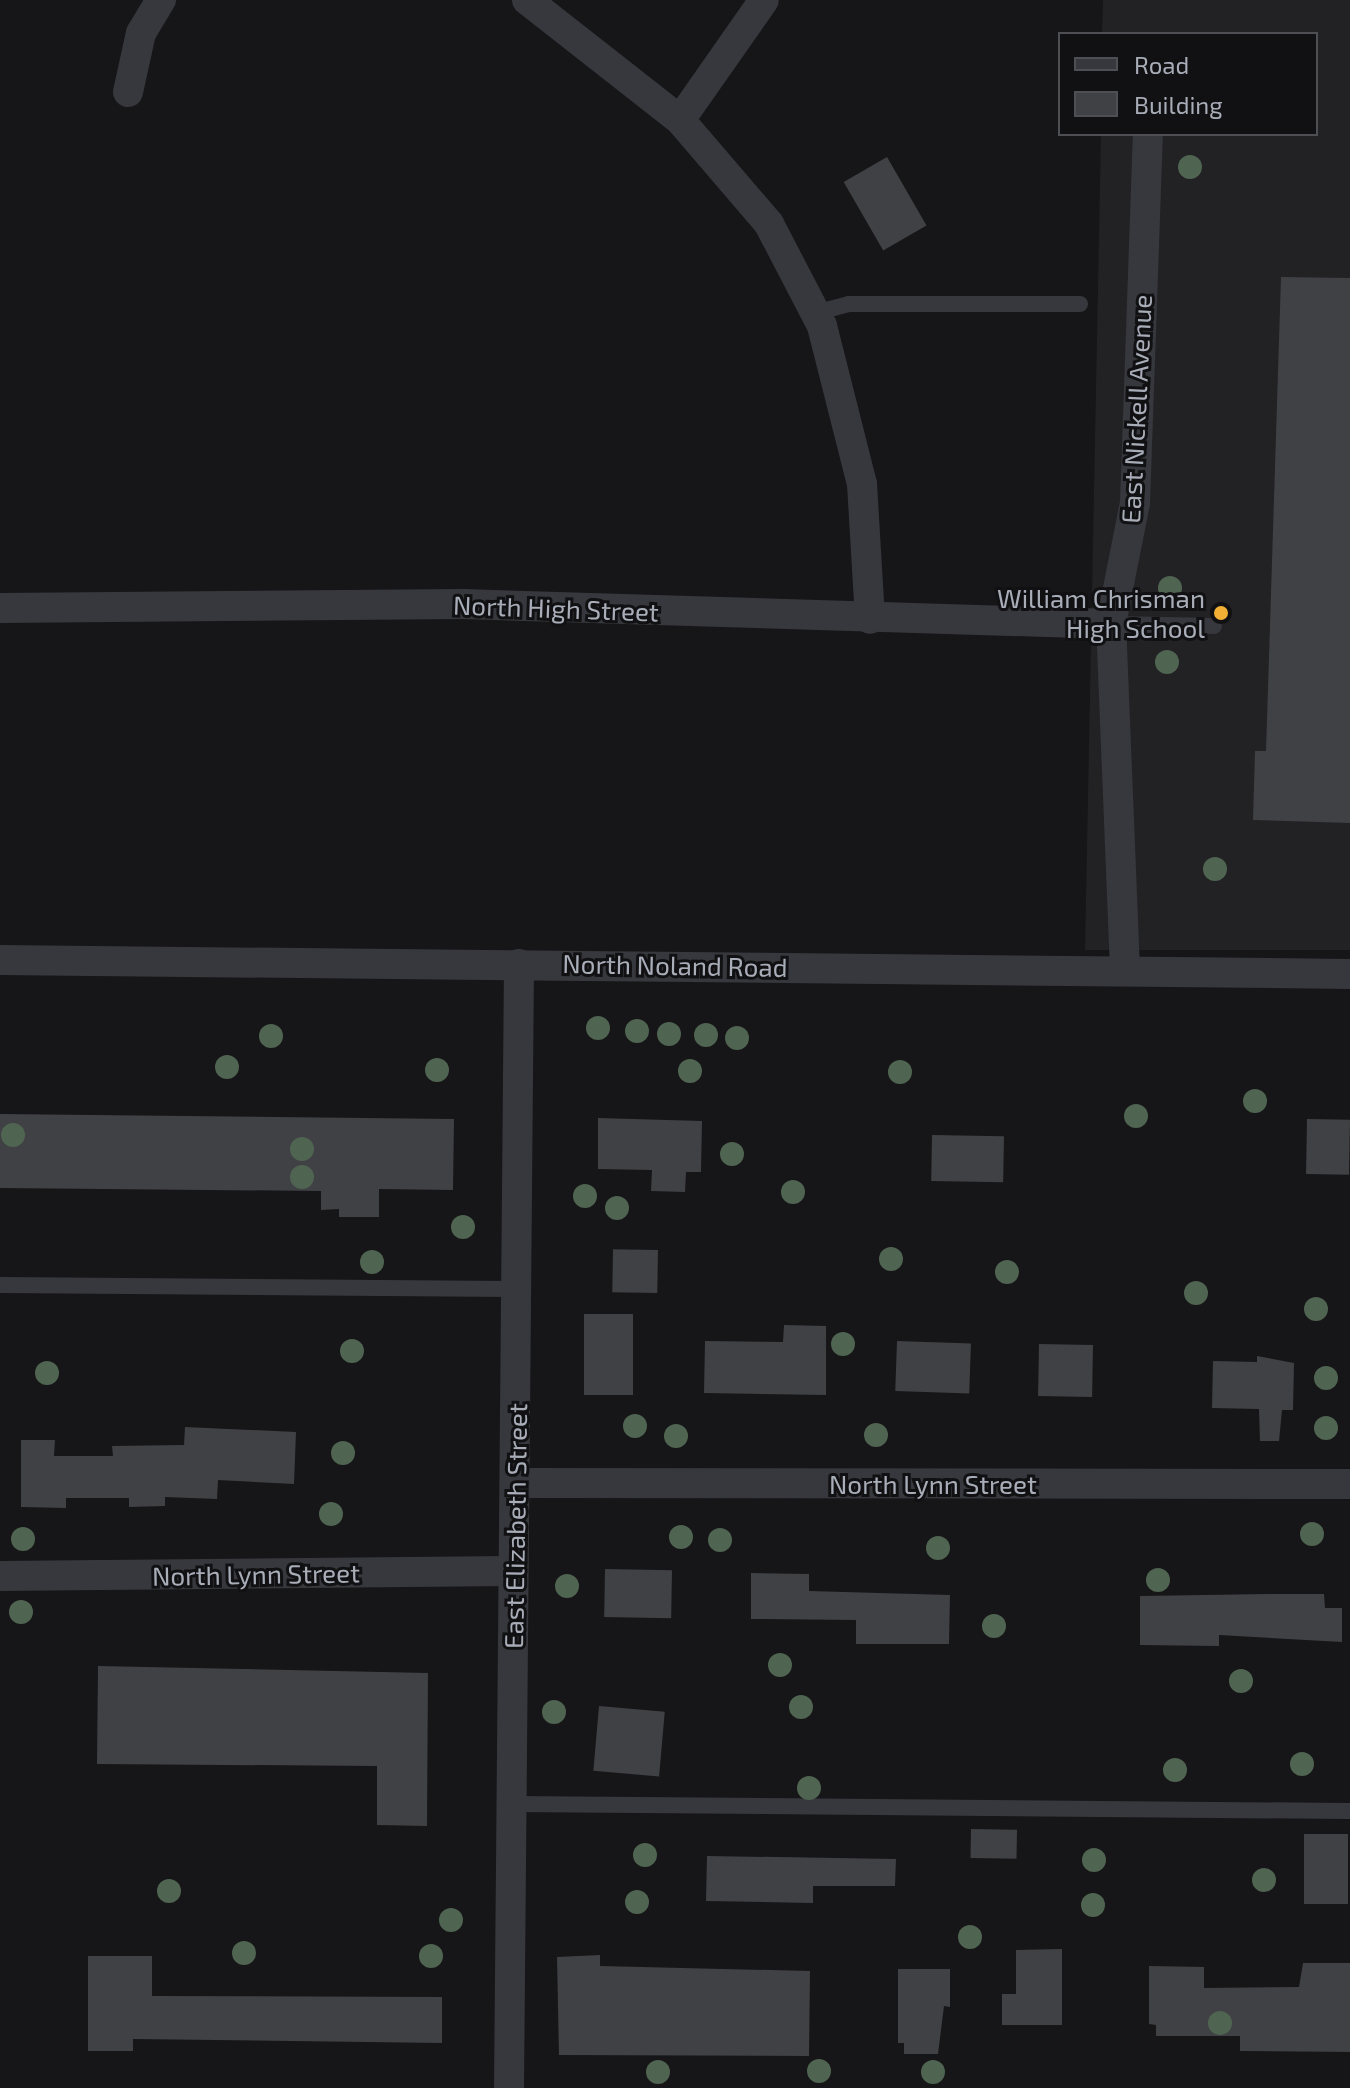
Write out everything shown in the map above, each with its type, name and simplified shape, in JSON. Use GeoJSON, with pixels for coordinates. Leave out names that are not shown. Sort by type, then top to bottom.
{"type":"FeatureCollection","features":[{"type":"Feature","properties":{"kind":"street"},"geometry":{"type":"LineString","coordinates":[[128,92],[141,33],[161,0]]}},
{"type":"Feature","properties":{"kind":"street"},"geometry":{"type":"LineString","coordinates":[[527,0],[680,120],[769,224],[815,313],[862,484],[870,619]]}},
{"type":"Feature","properties":{"kind":"street"},"geometry":{"type":"LineString","coordinates":[[680,120],[764,0]]}},
{"type":"Feature","properties":{"kind":"street","name":"East Nickell Avenue"},"geometry":{"type":"LineString","coordinates":[[1125,970],[1111,624],[1135,503],[1148,136]]}},
{"type":"Feature","properties":{"kind":"street","name":"North High Street"},"geometry":{"type":"LineString","coordinates":[[0,608],[463,604],[870,619],[1111,624]]}},
{"type":"Feature","properties":{"kind":"street","name":"North Noland Road"},"geometry":{"type":"LineString","coordinates":[[0,960],[1350,974]]}},
{"type":"Feature","properties":{"kind":"street","name":"East Elizabeth Street"},"geometry":{"type":"LineString","coordinates":[[509,2088],[512,1571],[517,1483],[520,1289],[519,964]]}},
{"type":"Feature","properties":{"kind":"street","name":"North Lynn Street"},"geometry":{"type":"LineString","coordinates":[[517,1483],[1350,1484]]}},
{"type":"Feature","properties":{"kind":"street","name":"North Lynn Street"},"geometry":{"type":"LineString","coordinates":[[0,1576],[512,1571]]}},
{"type":"Feature","properties":{"kind":"lane"},"geometry":{"type":"LineString","coordinates":[[815,313],[849,304],[1080,304]]}},
{"type":"Feature","properties":{"kind":"lane"},"geometry":{"type":"LineString","coordinates":[[1111,624],[1214,626]]}},
{"type":"Feature","properties":{"kind":"lane"},"geometry":{"type":"LineString","coordinates":[[0,1285],[520,1289]]}},
{"type":"Feature","properties":{"kind":"lane"},"geometry":{"type":"LineString","coordinates":[[511,1804],[1350,1811]]}},
{"type":"Feature","properties":{"kind":"shaded area","name":"William Chrisman High School"},"geometry":{"type":"Polygon","coordinates":[[[1103,0],[1350,0],[1350,950],[1085,950],[1101,136],[1318,136],[1318,32],[1102,32],[1103,0]]]}},
{"type":"Feature","properties":{"kind":"building"},"geometry":{"type":"Polygon","coordinates":[[[887,157],[926,225],[883,250],[844,182],[887,157]]]}},
{"type":"Feature","properties":{"kind":"building","name":"William Chrisman High School"},"geometry":{"type":"Polygon","coordinates":[[[1281,277],[1350,278],[1350,823],[1253,820],[1255,751],[1266,751],[1281,277]]]}},
{"type":"Feature","properties":{"kind":"building"},"geometry":{"type":"Polygon","coordinates":[[[0,1114],[454,1119],[453,1190],[379,1189],[379,1217],[339,1217],[339,1209],[321,1210],[321,1191],[0,1188],[0,1114]]]}},
{"type":"Feature","properties":{"kind":"building"},"geometry":{"type":"Polygon","coordinates":[[[598,1118],[702,1121],[701,1172],[686,1172],[685,1192],[651,1191],[652,1170],[598,1169],[598,1118]]]}},
{"type":"Feature","properties":{"kind":"building"},"geometry":{"type":"Polygon","coordinates":[[[1307,1119],[1350,1120],[1349,1175],[1306,1174],[1307,1119]]]}},
{"type":"Feature","properties":{"kind":"building"},"geometry":{"type":"Polygon","coordinates":[[[932,1135],[1004,1136],[1003,1182],[931,1181],[932,1135]]]}},
{"type":"Feature","properties":{"kind":"building"},"geometry":{"type":"Polygon","coordinates":[[[613,1249],[658,1250],[657,1293],[612,1292],[613,1249]]]}},
{"type":"Feature","properties":{"kind":"building"},"geometry":{"type":"Polygon","coordinates":[[[584,1314],[633,1314],[633,1395],[584,1395],[584,1314]]]}},
{"type":"Feature","properties":{"kind":"building"},"geometry":{"type":"Polygon","coordinates":[[[784,1325],[826,1326],[826,1395],[704,1393],[705,1341],[783,1342],[784,1325]]]}},
{"type":"Feature","properties":{"kind":"building"},"geometry":{"type":"Polygon","coordinates":[[[897,1341],[971,1344],[969,1394],[895,1391],[897,1341]]]}},
{"type":"Feature","properties":{"kind":"building"},"geometry":{"type":"Polygon","coordinates":[[[1039,1344],[1093,1345],[1092,1397],[1038,1396],[1039,1344]]]}},
{"type":"Feature","properties":{"kind":"building"},"geometry":{"type":"Polygon","coordinates":[[[1257,1356],[1294,1363],[1293,1410],[1282,1410],[1279,1441],[1260,1441],[1259,1409],[1212,1408],[1213,1361],[1257,1362],[1257,1356]]]}},
{"type":"Feature","properties":{"kind":"building"},"geometry":{"type":"Polygon","coordinates":[[[185,1427],[296,1432],[294,1484],[218,1480],[217,1499],[165,1497],[165,1506],[129,1507],[129,1498],[66,1498],[66,1508],[21,1507],[21,1440],[55,1440],[54,1456],[113,1456],[112,1446],[184,1445],[185,1427]]]}},
{"type":"Feature","properties":{"kind":"building"},"geometry":{"type":"Polygon","coordinates":[[[605,1569],[672,1570],[671,1618],[604,1617],[605,1569]]]}},
{"type":"Feature","properties":{"kind":"building"},"geometry":{"type":"Polygon","coordinates":[[[751,1573],[809,1574],[809,1591],[950,1595],[949,1644],[856,1644],[856,1620],[751,1619],[751,1573]]]}},
{"type":"Feature","properties":{"kind":"building"},"geometry":{"type":"Polygon","coordinates":[[[1324,1594],[1325,1608],[1342,1608],[1342,1642],[1219,1635],[1219,1646],[1140,1645],[1140,1596],[1324,1594]]]}},
{"type":"Feature","properties":{"kind":"building"},"geometry":{"type":"Polygon","coordinates":[[[98,1666],[428,1673],[427,1826],[377,1825],[377,1766],[97,1764],[98,1666]]]}},
{"type":"Feature","properties":{"kind":"building"},"geometry":{"type":"Polygon","coordinates":[[[599,1706],[665,1712],[659,1777],[593,1771],[599,1706]]]}},
{"type":"Feature","properties":{"kind":"building"},"geometry":{"type":"Polygon","coordinates":[[[971,1829],[1017,1830],[1016,1859],[970,1858],[971,1829]]]}},
{"type":"Feature","properties":{"kind":"building"},"geometry":{"type":"Polygon","coordinates":[[[1304,1834],[1348,1834],[1348,1904],[1304,1904],[1304,1834]]]}},
{"type":"Feature","properties":{"kind":"building"},"geometry":{"type":"Polygon","coordinates":[[[707,1856],[896,1859],[895,1886],[813,1886],[813,1903],[706,1901],[707,1856]]]}},
{"type":"Feature","properties":{"kind":"building"},"geometry":{"type":"Polygon","coordinates":[[[1062,1949],[1062,2025],[1002,2025],[1002,1994],[1016,1994],[1016,1950],[1062,1949]]]}},
{"type":"Feature","properties":{"kind":"building"},"geometry":{"type":"Polygon","coordinates":[[[600,1955],[600,1966],[810,1971],[809,2056],[559,2055],[557,1957],[600,1955]]]}},
{"type":"Feature","properties":{"kind":"building"},"geometry":{"type":"Polygon","coordinates":[[[88,1956],[152,1956],[152,1996],[442,1997],[442,2043],[133,2039],[133,2051],[88,2051],[88,1956]]]}},
{"type":"Feature","properties":{"kind":"building"},"geometry":{"type":"Polygon","coordinates":[[[1303,1963],[1350,1963],[1350,2052],[1240,2051],[1240,2036],[1156,2036],[1156,2025],[1149,2024],[1149,1966],[1204,1967],[1204,1988],[1299,1987],[1303,1963]]]}},
{"type":"Feature","properties":{"kind":"building"},"geometry":{"type":"Polygon","coordinates":[[[898,1969],[950,1969],[950,2007],[944,2006],[938,2054],[904,2054],[904,2043],[898,2043],[898,1969]]]}},
{"type":"Feature","properties":{"kind":"place","name":"William Chrisman High School"},"geometry":{"type":"Point","coordinates":[1221,613]}}]}
